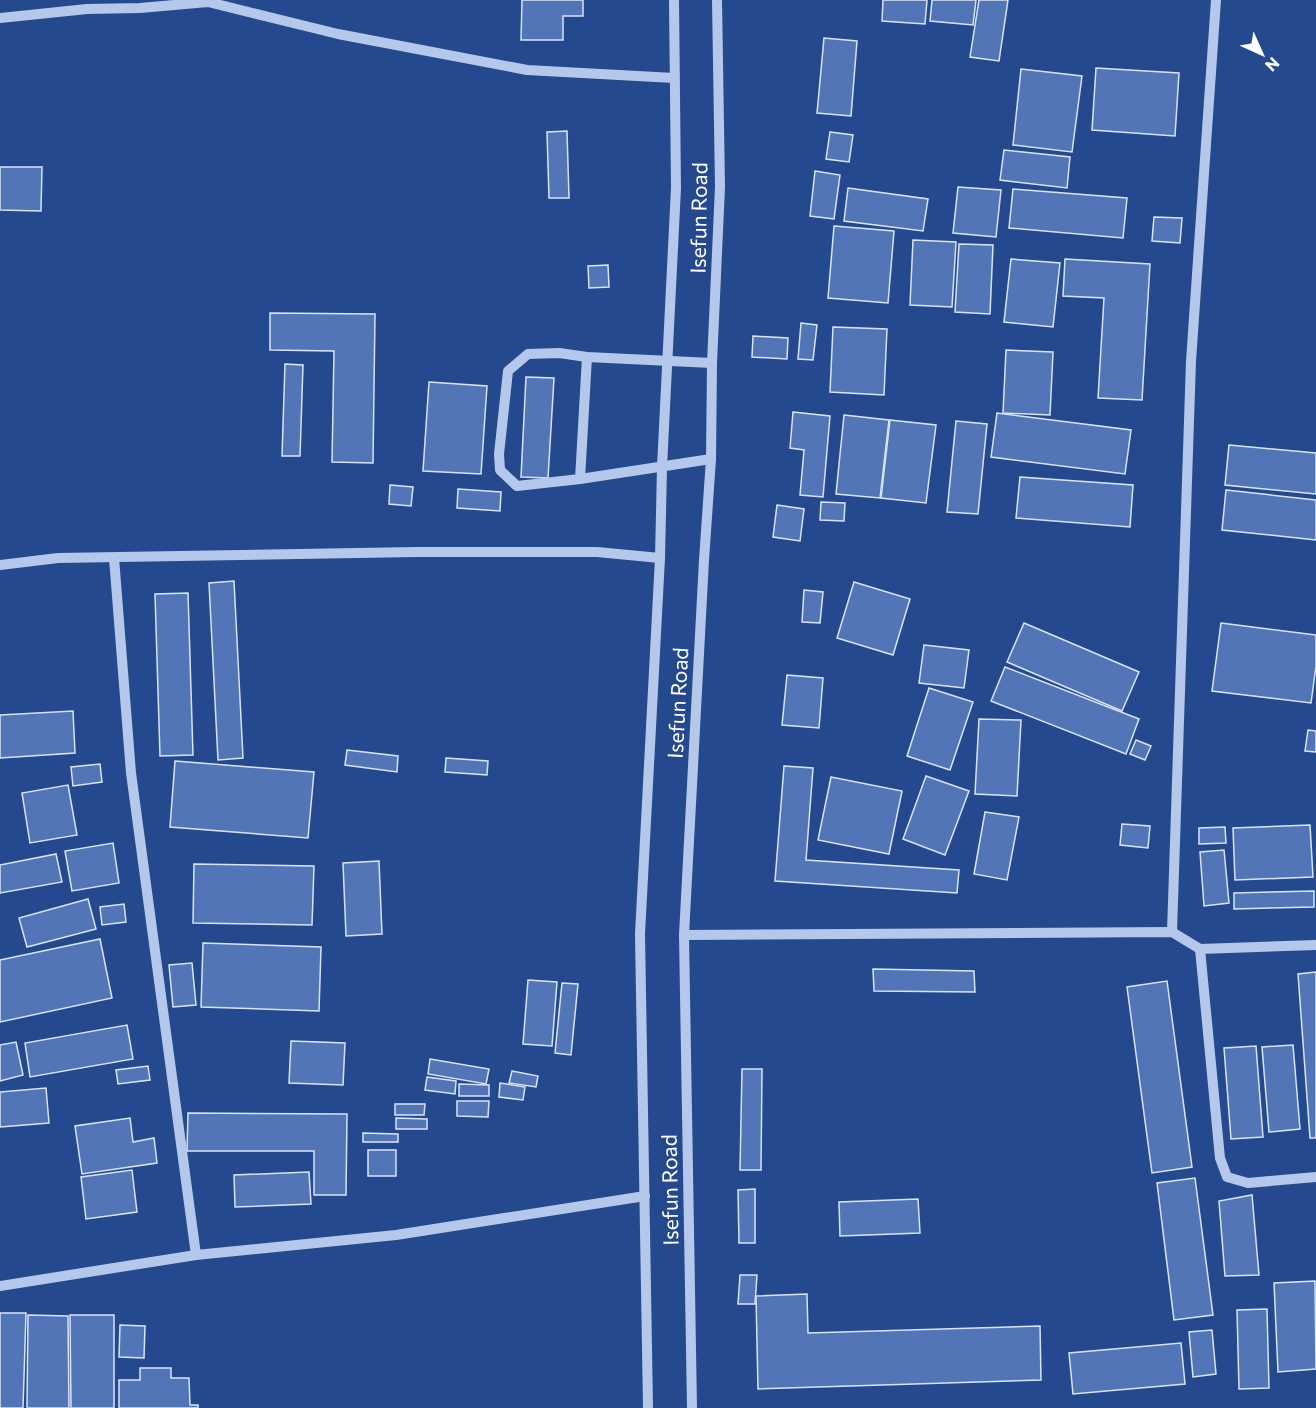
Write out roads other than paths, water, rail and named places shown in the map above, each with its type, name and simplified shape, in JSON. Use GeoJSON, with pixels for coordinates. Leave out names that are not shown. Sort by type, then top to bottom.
{"type":"FeatureCollection","features":[{"type":"Feature","properties":{"kind":"street","name":"Isefun Road"},"geometry":{"type":"LineString","coordinates":[[648,1408],[640,934],[660,558],[662,467],[676,188],[674,0]]}},
{"type":"Feature","properties":{"kind":"street","name":"Isefun Road"},"geometry":{"type":"LineString","coordinates":[[692,1408],[684,935],[711,459],[712,363],[720,188],[717,0]]}},
{"type":"Feature","properties":{"kind":"street"},"geometry":{"type":"LineString","coordinates":[[1172,932],[1191,361],[1216,0]]}},
{"type":"Feature","properties":{"kind":"street"},"geometry":{"type":"LineString","coordinates":[[0,18],[87,9],[140,8],[208,1],[338,34],[526,70],[674,78]]}},
{"type":"Feature","properties":{"kind":"street"},"geometry":{"type":"LineString","coordinates":[[711,459],[517,486],[500,470],[499,454],[508,371],[528,354],[559,353],[587,357],[712,363]]}},
{"type":"Feature","properties":{"kind":"street"},"geometry":{"type":"LineString","coordinates":[[580,479],[587,357]]}},
{"type":"Feature","properties":{"kind":"street"},"geometry":{"type":"LineString","coordinates":[[0,565],[58,558],[417,552],[597,552],[660,558]]}},
{"type":"Feature","properties":{"kind":"street"},"geometry":{"type":"LineString","coordinates":[[114,558],[131,773],[196,1254]]}},
{"type":"Feature","properties":{"kind":"street"},"geometry":{"type":"LineString","coordinates":[[684,935],[1172,932],[1200,949],[1316,945]]}},
{"type":"Feature","properties":{"kind":"street"},"geometry":{"type":"LineString","coordinates":[[1200,949],[1220,1158],[1227,1177],[1248,1183],[1316,1177]]}},
{"type":"Feature","properties":{"kind":"street"},"geometry":{"type":"LineString","coordinates":[[0,1286],[196,1254],[396,1235],[645,1196]]}}]}
